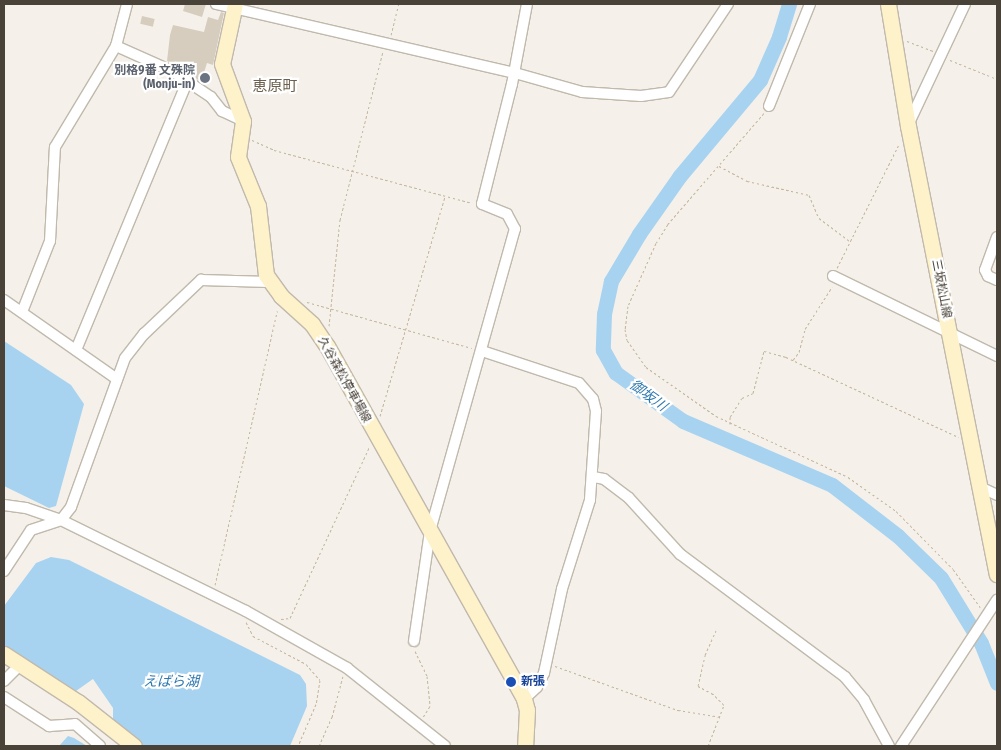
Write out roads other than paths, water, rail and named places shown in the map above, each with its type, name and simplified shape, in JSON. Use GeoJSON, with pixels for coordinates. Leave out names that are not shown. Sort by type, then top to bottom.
{"type":"FeatureCollection","features":[{"type":"Feature","properties":{"kind":"main road","name":"三坂松山線"},"geometry":{"type":"LineString","coordinates":[[888,4],[908,126],[997,574]]}},
{"type":"Feature","properties":{"kind":"main road"},"geometry":{"type":"LineString","coordinates":[[235,6],[222,64],[243,121],[238,157],[258,206],[269,282]]}},
{"type":"Feature","properties":{"kind":"main road","name":"久谷森松停車場線"},"geometry":{"type":"LineString","coordinates":[[269,282],[281,296],[312,324],[327,346],[524,699],[527,710],[525,746]]}},
{"type":"Feature","properties":{"kind":"main road"},"geometry":{"type":"LineString","coordinates":[[4,654],[78,702],[134,746]]}},
{"type":"Feature","properties":{"kind":"street"},"geometry":{"type":"LineString","coordinates":[[22,312],[50,241],[55,147],[116,46],[127,4]]}},
{"type":"Feature","properties":{"kind":"street"},"geometry":{"type":"LineString","coordinates":[[216,4],[235,6],[387,44],[515,72],[582,92],[662,94],[674,86],[728,4]]}},
{"type":"Feature","properties":{"kind":"street"},"geometry":{"type":"LineString","coordinates":[[414,641],[430,531],[515,229],[507,214],[482,204],[515,72],[527,4]]}},
{"type":"Feature","properties":{"kind":"street"},"geometry":{"type":"LineString","coordinates":[[769,106],[810,4]]}},
{"type":"Feature","properties":{"kind":"street"},"geometry":{"type":"LineString","coordinates":[[908,126],[965,4]]}},
{"type":"Feature","properties":{"kind":"street"},"geometry":{"type":"LineString","coordinates":[[116,46],[172,71],[210,97],[222,111],[243,121]]}},
{"type":"Feature","properties":{"kind":"street"},"geometry":{"type":"LineString","coordinates":[[76,350],[187,82]]}},
{"type":"Feature","properties":{"kind":"street"},"geometry":{"type":"LineString","coordinates":[[997,237],[985,270],[988,276],[997,280]]}},
{"type":"Feature","properties":{"kind":"street"},"geometry":{"type":"LineString","coordinates":[[835,277],[997,356]]}},
{"type":"Feature","properties":{"kind":"street"},"geometry":{"type":"LineString","coordinates":[[4,571],[31,530],[61,520],[71,507],[111,403],[117,379],[133,347],[193,285],[208,278],[238,283],[269,282]]}},
{"type":"Feature","properties":{"kind":"street"},"geometry":{"type":"LineString","coordinates":[[4,300],[117,379]]}},
{"type":"Feature","properties":{"kind":"street"},"geometry":{"type":"LineString","coordinates":[[482,351],[568,378],[587,390],[596,411],[590,500],[562,589],[547,664],[537,687],[524,699]]}},
{"type":"Feature","properties":{"kind":"street"},"geometry":{"type":"LineString","coordinates":[[593,477],[604,479],[629,498],[680,554],[845,677],[864,700],[889,746]]}},
{"type":"Feature","properties":{"kind":"street"},"geometry":{"type":"LineString","coordinates":[[980,487],[997,495]]}},
{"type":"Feature","properties":{"kind":"street"},"geometry":{"type":"LineString","coordinates":[[4,505],[26,508],[61,520],[246,612],[346,668],[445,746]]}},
{"type":"Feature","properties":{"kind":"street"},"geometry":{"type":"LineString","coordinates":[[993,555],[997,537]]}},
{"type":"Feature","properties":{"kind":"street"},"geometry":{"type":"LineString","coordinates":[[901,746],[997,600]]}},
{"type":"Feature","properties":{"kind":"street"},"geometry":{"type":"LineString","coordinates":[[4,681],[21,664]]}},
{"type":"Feature","properties":{"kind":"street"},"geometry":{"type":"LineString","coordinates":[[4,697],[49,726],[75,724],[100,746]]}},
{"type":"Feature","properties":{"kind":"water"},"geometry":{"type":"Polygon","coordinates":[[[4,341],[71,385],[84,404],[56,506],[49,508],[4,486],[4,341]]]}},
{"type":"Feature","properties":{"kind":"water","name":"えばら湖"},"geometry":{"type":"Polygon","coordinates":[[[51,557],[69,560],[300,675],[306,684],[307,706],[290,746],[143,746],[113,720],[113,708],[93,679],[76,691],[4,645],[4,606],[36,563],[51,557]]]}},
{"type":"Feature","properties":{"kind":"water"},"geometry":{"type":"Polygon","coordinates":[[[68,736],[74,738],[87,746],[59,746],[68,736]]]}},
{"type":"Feature","properties":{"kind":"waterway","name":"御坂川"},"geometry":{"type":"LineString","coordinates":[[789,4],[779,37],[760,80],[679,177],[639,234],[611,281],[604,314],[603,350],[616,373],[683,421],[832,485],[898,536],[941,578],[981,643],[997,683]]}},
{"type":"Feature","properties":{"kind":"place","name":"別格9番 文殊院 (Monju-in)"},"geometry":{"type":"Point","coordinates":[205,78]}},
{"type":"Feature","properties":{"kind":"place","name":"新張"},"geometry":{"type":"Point","coordinates":[511,682]}},
{"type":"Feature","properties":{"kind":"district","name":"恵原町"},"geometry":{"type":"Point","coordinates":[275,87]}}]}
